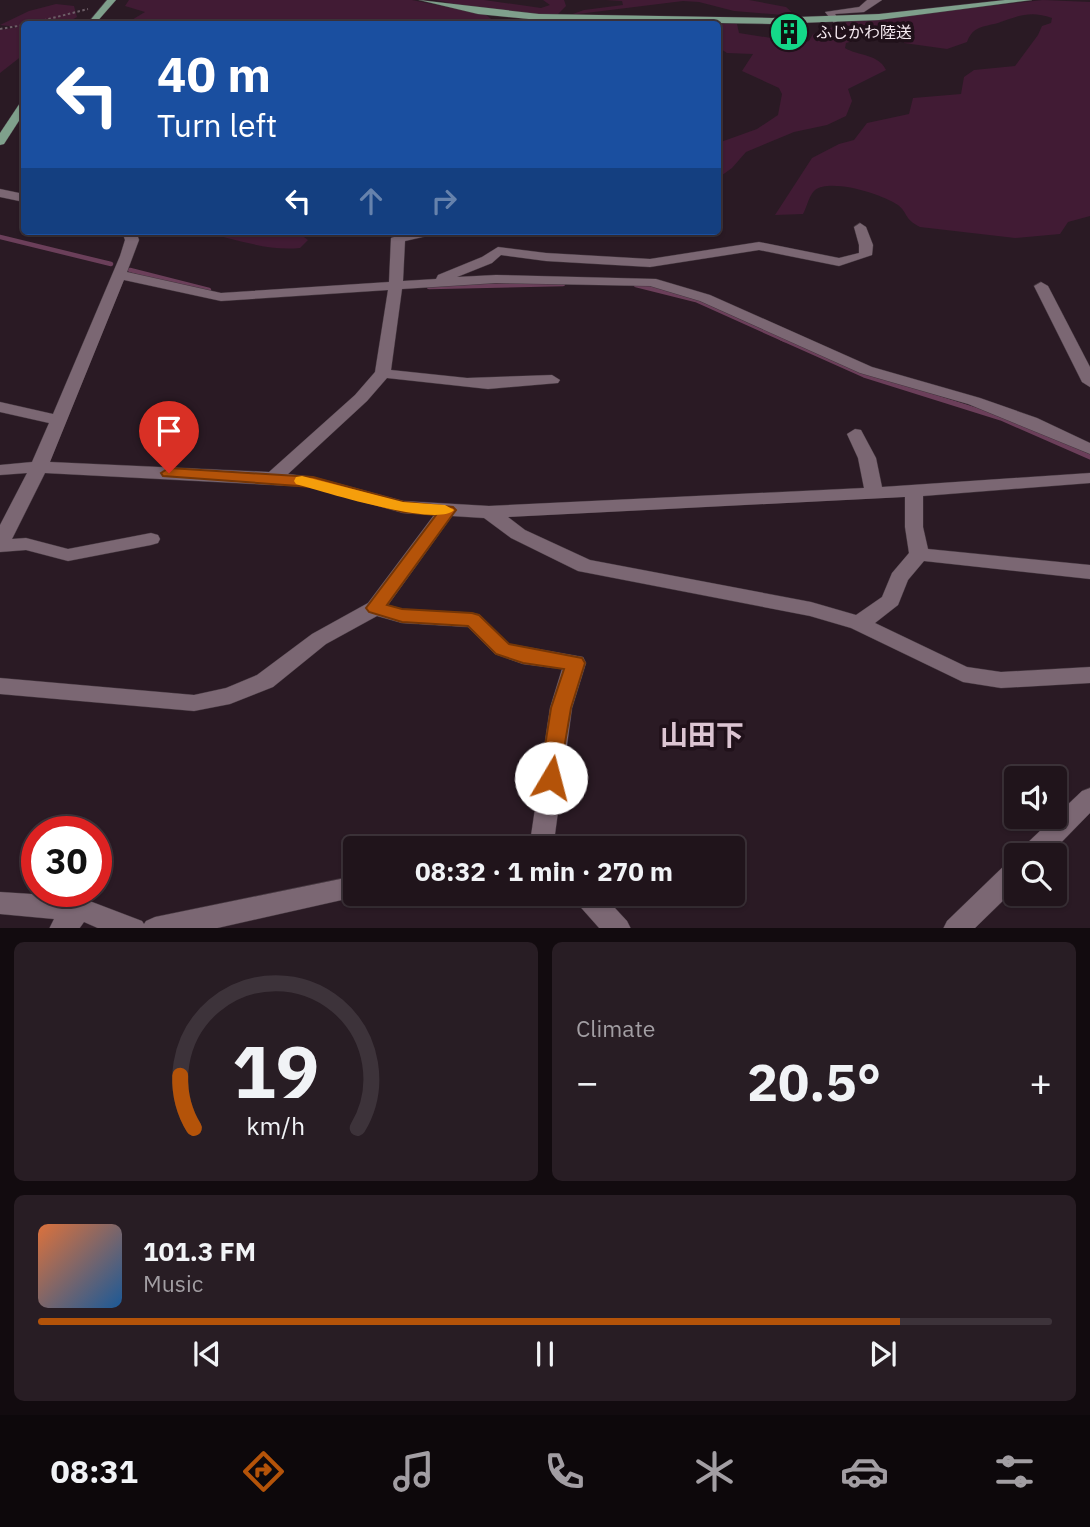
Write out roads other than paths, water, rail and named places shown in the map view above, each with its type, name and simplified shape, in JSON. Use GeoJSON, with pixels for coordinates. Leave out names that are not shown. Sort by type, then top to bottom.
{"type":"FeatureCollection","features":[{"type":"Feature","properties":{"kind":"main road"},"geometry":{"type":"LineString","coordinates":[[423,0],[478,10],[551,18],[834,20],[1028,0]]}},
{"type":"Feature","properties":{"kind":"main road"},"geometry":{"type":"LineString","coordinates":[[93,21],[109,3]]}},
{"type":"Feature","properties":{"kind":"main road"},"geometry":{"type":"LineString","coordinates":[[0,142],[21,110]]}},
{"type":"Feature","properties":{"kind":"street"},"geometry":{"type":"LineString","coordinates":[[834,20],[830,12],[861,10],[877,0]]}},
{"type":"Feature","properties":{"kind":"street"},"geometry":{"type":"LineString","coordinates":[[0,193],[21,197]]}},
{"type":"Feature","properties":{"kind":"street"},"geometry":{"type":"LineString","coordinates":[[437,281],[487,260],[498,251],[546,257],[650,263],[759,246],[839,262],[865,255],[866,245],[860,227]]}},
{"type":"Feature","properties":{"kind":"street"},"geometry":{"type":"LineString","coordinates":[[130,235],[132,240],[39,467],[0,545],[26,544],[68,555],[151,539]]}},
{"type":"Feature","properties":{"kind":"street"},"geometry":{"type":"LineString","coordinates":[[273,478],[361,398],[383,373],[396,283],[398,238],[412,235]]}},
{"type":"Feature","properties":{"kind":"street"},"geometry":{"type":"LineString","coordinates":[[650,263],[650,282]]}},
{"type":"Feature","properties":{"kind":"street"},"geometry":{"type":"LineString","coordinates":[[118,274],[209,296],[437,281],[564,279],[650,282],[705,298],[866,370],[974,401],[1031,422],[1090,449]]}},
{"type":"Feature","properties":{"kind":"street"},"geometry":{"type":"LineString","coordinates":[[1041,286],[1090,382]]}},
{"type":"Feature","properties":{"kind":"street"},"geometry":{"type":"LineString","coordinates":[[383,373],[441,383],[514,385],[552,380]]}},
{"type":"Feature","properties":{"kind":"street"},"geometry":{"type":"LineString","coordinates":[[0,407],[57,420]]}},
{"type":"Feature","properties":{"kind":"street"},"geometry":{"type":"LineString","coordinates":[[855,434],[867,458],[874,493]]}},
{"type":"Feature","properties":{"kind":"street"},"geometry":{"type":"LineString","coordinates":[[0,470],[39,467],[273,478],[313,482],[403,507],[489,512],[914,491],[1090,478]]}},
{"type":"Feature","properties":{"kind":"street"},"geometry":{"type":"LineString","coordinates":[[914,491],[914,527],[919,554]]}},
{"type":"Feature","properties":{"kind":"street"},"geometry":{"type":"LineString","coordinates":[[0,686],[194,703],[230,696],[265,681],[319,639],[375,608],[447,510]]}},
{"type":"Feature","properties":{"kind":"street"},"geometry":{"type":"LineString","coordinates":[[489,512],[518,534],[585,566],[811,609],[858,623],[963,674],[1001,680],[1090,675]]}},
{"type":"Feature","properties":{"kind":"street"},"geometry":{"type":"LineString","coordinates":[[919,554],[1090,572]]}},
{"type":"Feature","properties":{"kind":"street"},"geometry":{"type":"LineString","coordinates":[[858,623],[875,614],[891,600],[899,578],[919,554]]}},
{"type":"Feature","properties":{"kind":"street"},"geometry":{"type":"LineString","coordinates":[[375,608],[402,616],[472,620],[502,649],[523,656],[575,663],[561,708],[543,836]]}},
{"type":"Feature","properties":{"kind":"street"},"geometry":{"type":"LineString","coordinates":[[1044,843],[1090,798]]}},
{"type":"Feature","properties":{"kind":"street"},"geometry":{"type":"LineString","coordinates":[[957,928],[1004,883]]}},
{"type":"Feature","properties":{"kind":"street"},"geometry":{"type":"LineString","coordinates":[[160,928],[343,890]]}},
{"type":"Feature","properties":{"kind":"street"},"geometry":{"type":"LineString","coordinates":[[0,903],[79,909],[130,928]]}},
{"type":"Feature","properties":{"kind":"street"},"geometry":{"type":"LineString","coordinates":[[596,906],[617,928]]}},
{"type":"Feature","properties":{"kind":"street"},"geometry":{"type":"LineString","coordinates":[[63,928],[79,909]]}},
{"type":"Feature","properties":{"kind":"waterway"},"geometry":{"type":"LineString","coordinates":[[0,237],[111,264]]}},
{"type":"Feature","properties":{"kind":"waterway"},"geometry":{"type":"LineString","coordinates":[[130,270],[209,290]]}},
{"type":"Feature","properties":{"kind":"waterway"},"geometry":{"type":"LineString","coordinates":[[429,287],[563,284]]}},
{"type":"Feature","properties":{"kind":"waterway"},"geometry":{"type":"LineString","coordinates":[[636,285],[696,300],[785,340]]}},
{"type":"Feature","properties":{"kind":"waterway"},"geometry":{"type":"LineString","coordinates":[[781,338],[864,375],[1001,418],[1090,457]]}},
{"type":"Feature","properties":{"kind":"place","name":"ふじかわ陸送"},"geometry":{"type":"Point","coordinates":[789,32]}},
{"type":"Feature","properties":{"kind":"district","name":"山田下"},"geometry":{"type":"Point","coordinates":[702,735]}}]}
